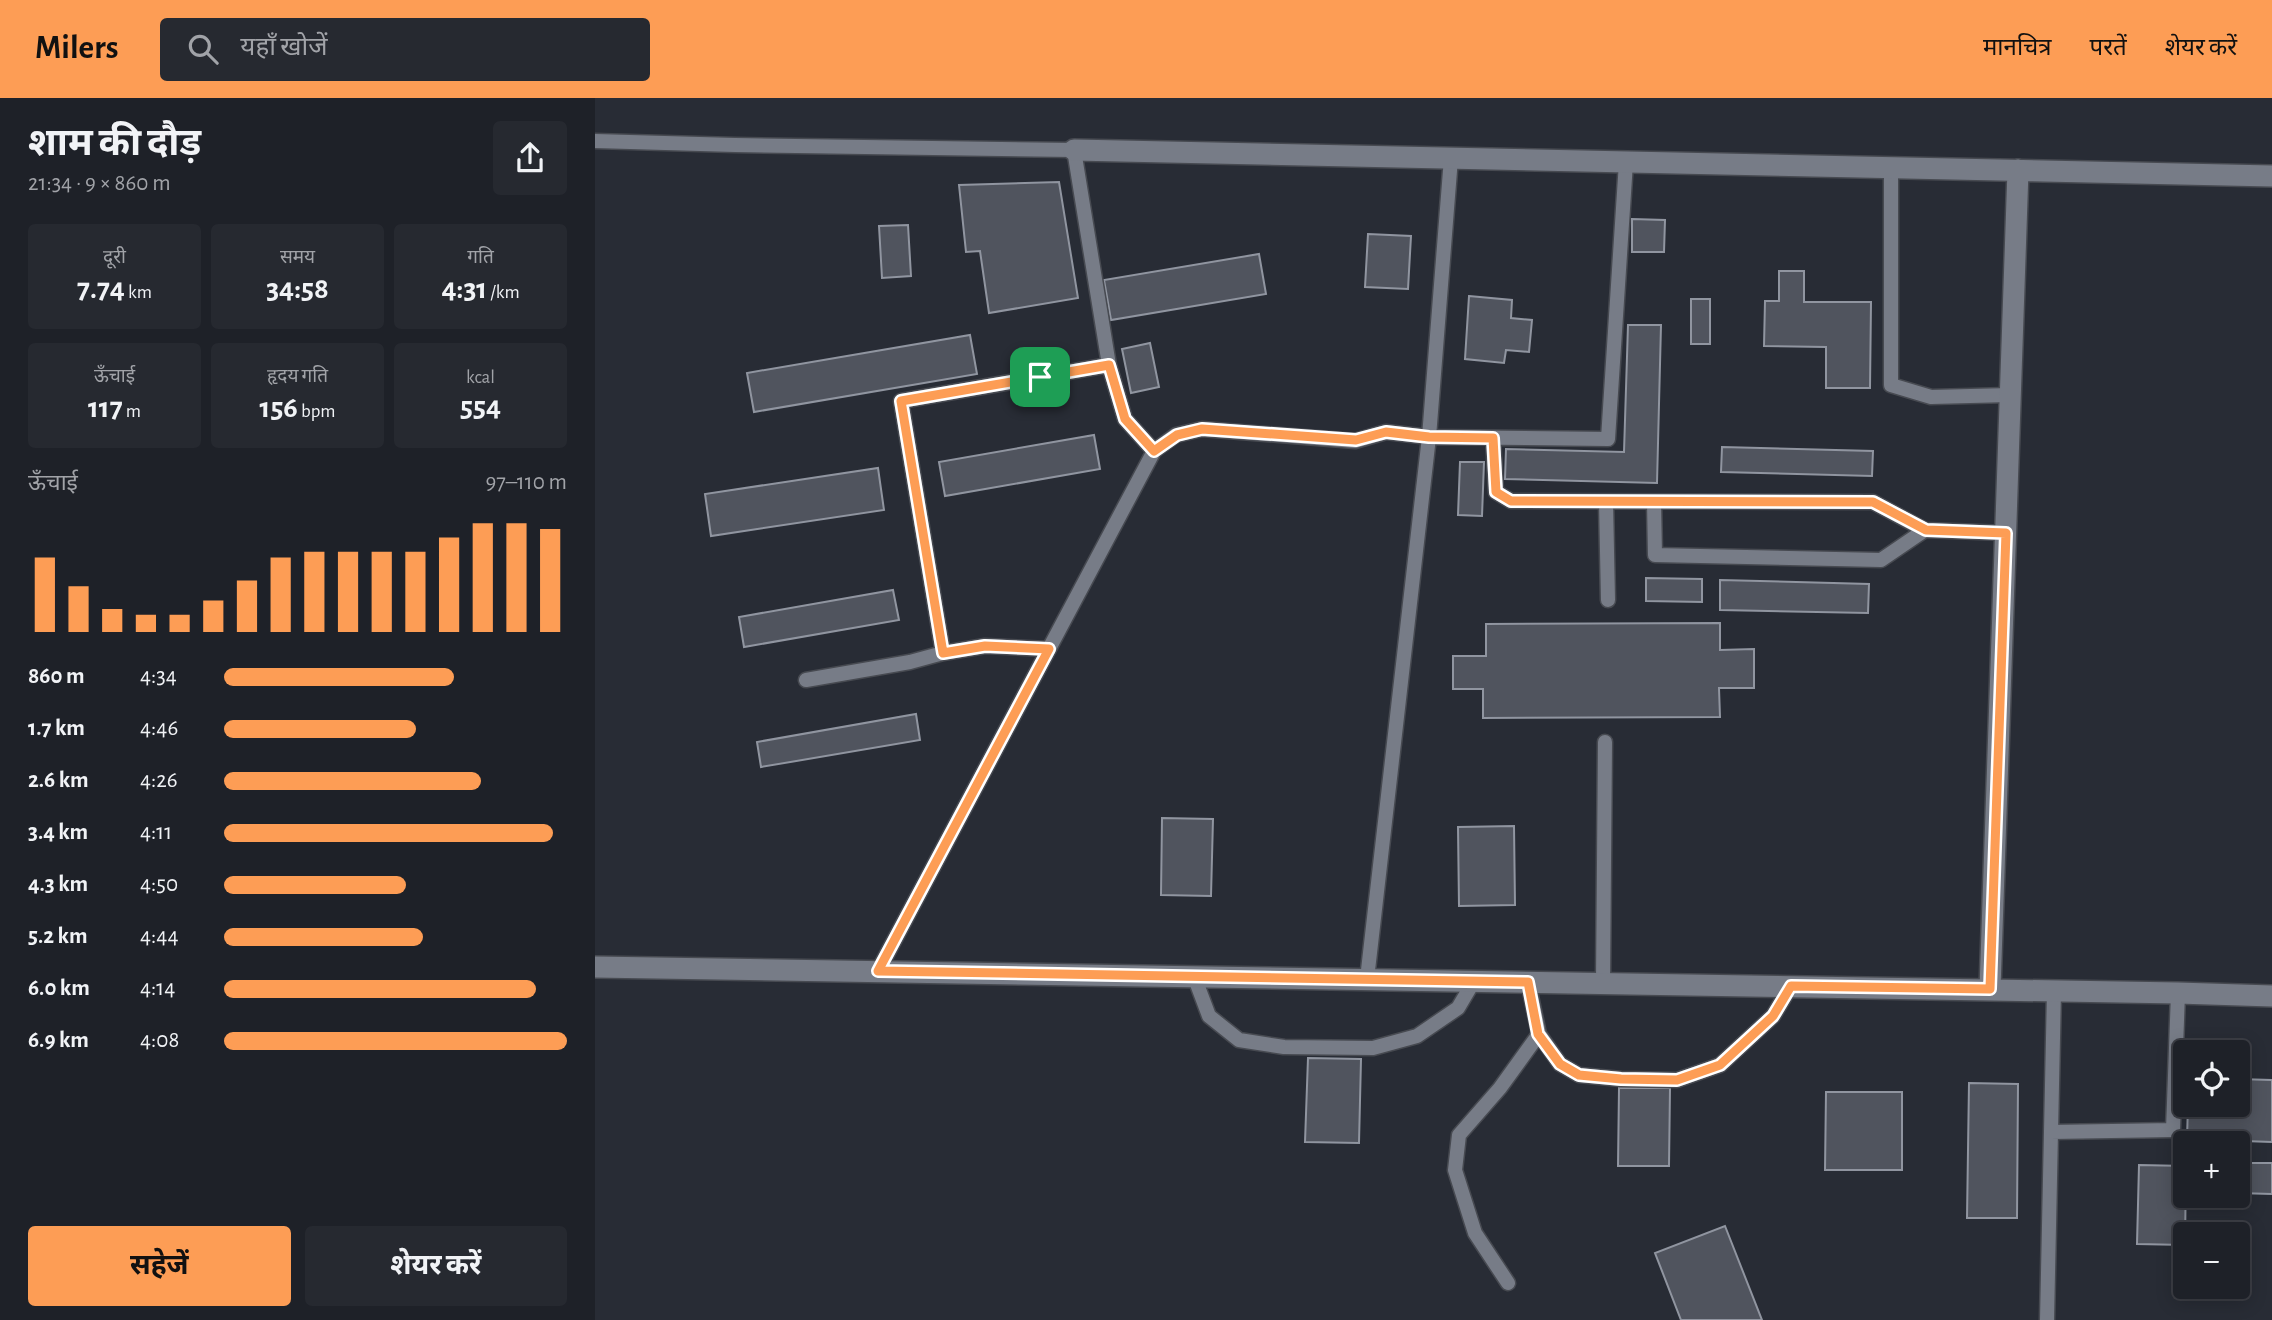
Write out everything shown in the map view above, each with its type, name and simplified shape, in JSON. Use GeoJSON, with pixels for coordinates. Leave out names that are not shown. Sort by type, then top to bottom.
{"type":"FeatureCollection","features":[{"type":"Feature","properties":{"kind":"street"},"geometry":{"type":"LineString","coordinates":[[1074,150],[2272,176]]}},
{"type":"Feature","properties":{"kind":"street"},"geometry":{"type":"LineString","coordinates":[[1990,989],[2018,170]]}},
{"type":"Feature","properties":{"kind":"street"},"geometry":{"type":"LineString","coordinates":[[595,967],[1990,989],[2272,996]]}},
{"type":"Feature","properties":{"kind":"lane"},"geometry":{"type":"LineString","coordinates":[[595,141],[1074,150],[1109,365],[1125,419],[1154,451]]}},
{"type":"Feature","properties":{"kind":"lane"},"geometry":{"type":"LineString","coordinates":[[1367,979],[1429,437],[1451,158]]}},
{"type":"Feature","properties":{"kind":"lane"},"geometry":{"type":"LineString","coordinates":[[878,971],[1154,451],[1177,435],[1202,429],[1356,440],[1386,432],[1429,437],[1608,439],[1626,162]]}},
{"type":"Feature","properties":{"kind":"lane"},"geometry":{"type":"LineString","coordinates":[[1891,167],[1891,385],[1931,397],[2010,396]]}},
{"type":"Feature","properties":{"kind":"lane"},"geometry":{"type":"LineString","coordinates":[[943,653],[901,401],[1109,365]]}},
{"type":"Feature","properties":{"kind":"lane"},"geometry":{"type":"LineString","coordinates":[[1493,438],[1496,492],[1511,501],[1873,502],[1926,530],[2006,533]]}},
{"type":"Feature","properties":{"kind":"lane"},"geometry":{"type":"LineString","coordinates":[[1606,502],[1608,600]]}},
{"type":"Feature","properties":{"kind":"lane"},"geometry":{"type":"LineString","coordinates":[[1654,502],[1655,555],[1881,560],[1926,530]]}},
{"type":"Feature","properties":{"kind":"lane"},"geometry":{"type":"LineString","coordinates":[[806,680],[985,646],[1049,649]]}},
{"type":"Feature","properties":{"kind":"lane"},"geometry":{"type":"LineString","coordinates":[[1603,983],[1605,741]]}},
{"type":"Feature","properties":{"kind":"lane"},"geometry":{"type":"LineString","coordinates":[[1194,976],[1209,1016],[1239,1040],[1284,1047],[1373,1048],[1417,1036],[1458,1008],[1474,981]]}},
{"type":"Feature","properties":{"kind":"lane"},"geometry":{"type":"LineString","coordinates":[[1528,982],[1538,1034],[1560,1064],[1579,1075],[1677,1080],[1720,1065],[1773,1016],[1791,986]]}},
{"type":"Feature","properties":{"kind":"lane"},"geometry":{"type":"LineString","coordinates":[[2047,1320],[2054,991]]}},
{"type":"Feature","properties":{"kind":"lane"},"geometry":{"type":"LineString","coordinates":[[2051,1132],[2173,1130],[2178,993]]}},
{"type":"Feature","properties":{"kind":"lane"},"geometry":{"type":"LineString","coordinates":[[1508,1283],[1475,1233],[1455,1170],[1459,1135],[1500,1088],[1538,1034]]}},
{"type":"Feature","properties":{"kind":"building"},"geometry":{"type":"Polygon","coordinates":[[[1059,182],[1078,298],[989,313],[980,251],[966,252],[959,185],[1059,182]]]}},
{"type":"Feature","properties":{"kind":"building"},"geometry":{"type":"Polygon","coordinates":[[[1632,219],[1665,220],[1664,252],[1632,252],[1632,219]]]}},
{"type":"Feature","properties":{"kind":"building"},"geometry":{"type":"Polygon","coordinates":[[[908,225],[911,276],[882,278],[879,226],[908,225]]]}},
{"type":"Feature","properties":{"kind":"building"},"geometry":{"type":"Polygon","coordinates":[[[1368,234],[1411,236],[1408,289],[1365,287],[1368,234]]]}},
{"type":"Feature","properties":{"kind":"building"},"geometry":{"type":"Polygon","coordinates":[[[1259,254],[1266,294],[1111,320],[1104,280],[1259,254]]]}},
{"type":"Feature","properties":{"kind":"building"},"geometry":{"type":"Polygon","coordinates":[[[1779,271],[1804,271],[1804,302],[1871,302],[1870,388],[1826,388],[1826,347],[1764,346],[1765,301],[1779,301],[1779,271]]]}},
{"type":"Feature","properties":{"kind":"building"},"geometry":{"type":"Polygon","coordinates":[[[1469,296],[1512,300],[1511,318],[1532,320],[1529,352],[1506,350],[1504,363],[1465,359],[1469,296]]]}},
{"type":"Feature","properties":{"kind":"building"},"geometry":{"type":"Polygon","coordinates":[[[1691,299],[1710,299],[1710,344],[1691,344],[1691,299]]]}},
{"type":"Feature","properties":{"kind":"building"},"geometry":{"type":"Polygon","coordinates":[[[1628,325],[1661,325],[1657,483],[1505,479],[1506,449],[1624,452],[1628,325]]]}},
{"type":"Feature","properties":{"kind":"building"},"geometry":{"type":"Polygon","coordinates":[[[970,335],[977,374],[754,412],[747,373],[970,335]]]}},
{"type":"Feature","properties":{"kind":"building"},"geometry":{"type":"Polygon","coordinates":[[[1150,343],[1159,387],[1131,393],[1122,349],[1150,343]]]}},
{"type":"Feature","properties":{"kind":"building"},"geometry":{"type":"Polygon","coordinates":[[[1094,435],[1100,469],[945,496],[939,462],[1094,435]]]}},
{"type":"Feature","properties":{"kind":"building"},"geometry":{"type":"Polygon","coordinates":[[[1722,447],[1873,451],[1872,476],[1721,472],[1722,447]]]}},
{"type":"Feature","properties":{"kind":"building"},"geometry":{"type":"Polygon","coordinates":[[[1460,462],[1484,462],[1482,516],[1458,515],[1460,462]]]}},
{"type":"Feature","properties":{"kind":"building"},"geometry":{"type":"Polygon","coordinates":[[[878,468],[884,510],[711,536],[705,494],[878,468]]]}},
{"type":"Feature","properties":{"kind":"building"},"geometry":{"type":"Polygon","coordinates":[[[1646,578],[1702,579],[1702,602],[1646,601],[1646,578]]]}},
{"type":"Feature","properties":{"kind":"building"},"geometry":{"type":"Polygon","coordinates":[[[1720,580],[1869,584],[1868,613],[1720,610],[1720,580]]]}},
{"type":"Feature","properties":{"kind":"building"},"geometry":{"type":"Polygon","coordinates":[[[893,590],[899,620],[744,647],[739,617],[893,590]]]}},
{"type":"Feature","properties":{"kind":"building"},"geometry":{"type":"Polygon","coordinates":[[[1720,623],[1720,650],[1754,649],[1754,688],[1719,688],[1720,717],[1483,718],[1483,689],[1453,689],[1453,656],[1486,656],[1486,624],[1720,623]]]}},
{"type":"Feature","properties":{"kind":"building"},"geometry":{"type":"Polygon","coordinates":[[[916,714],[920,740],[761,767],[757,742],[916,714]]]}},
{"type":"Feature","properties":{"kind":"building"},"geometry":{"type":"Polygon","coordinates":[[[1162,818],[1213,819],[1211,896],[1161,895],[1162,818]]]}},
{"type":"Feature","properties":{"kind":"building"},"geometry":{"type":"Polygon","coordinates":[[[1514,826],[1515,905],[1459,906],[1458,827],[1514,826]]]}},
{"type":"Feature","properties":{"kind":"building"},"geometry":{"type":"Polygon","coordinates":[[[1308,1058],[1361,1059],[1359,1143],[1305,1142],[1308,1058]]]}},
{"type":"Feature","properties":{"kind":"building"},"geometry":{"type":"Polygon","coordinates":[[[2250,1079],[2272,1080],[2272,1142],[2250,1141],[2250,1131],[2187,1131],[2188,1117],[2250,1117],[2250,1079]]]}},
{"type":"Feature","properties":{"kind":"building"},"geometry":{"type":"Polygon","coordinates":[[[1969,1083],[2018,1084],[2017,1218],[1967,1218],[1969,1083]]]}},
{"type":"Feature","properties":{"kind":"building"},"geometry":{"type":"Polygon","coordinates":[[[1619,1088],[1670,1088],[1669,1166],[1618,1166],[1619,1088]]]}},
{"type":"Feature","properties":{"kind":"building"},"geometry":{"type":"Polygon","coordinates":[[[1826,1092],[1902,1092],[1902,1170],[1825,1170],[1826,1092]]]}},
{"type":"Feature","properties":{"kind":"building"},"geometry":{"type":"Polygon","coordinates":[[[2250,1163],[2272,1163],[2272,1194],[2250,1193],[2250,1163]]]}},
{"type":"Feature","properties":{"kind":"building"},"geometry":{"type":"Polygon","coordinates":[[[2139,1165],[2173,1166],[2173,1208],[2185,1208],[2185,1222],[2173,1222],[2173,1245],[2137,1244],[2139,1165]]]}},
{"type":"Feature","properties":{"kind":"building"},"geometry":{"type":"Polygon","coordinates":[[[1725,1226],[1762,1320],[1681,1320],[1655,1253],[1725,1226]]]}},
{"type":"Feature","properties":{"kind":"route"},"geometry":{"type":"LineString","coordinates":[[1109,365],[1125,419],[1154,451],[1177,435],[1202,429],[1356,440],[1386,432],[1429,437],[1493,438],[1496,492],[1511,501],[1873,502],[1926,530],[2006,533],[1990,989],[1791,986],[1773,1016],[1720,1065],[1677,1080],[1579,1075],[1560,1064],[1538,1034],[1528,982],[878,971],[1049,649],[985,646],[943,653],[901,401],[1040,377],[1109,365]]}}]}
